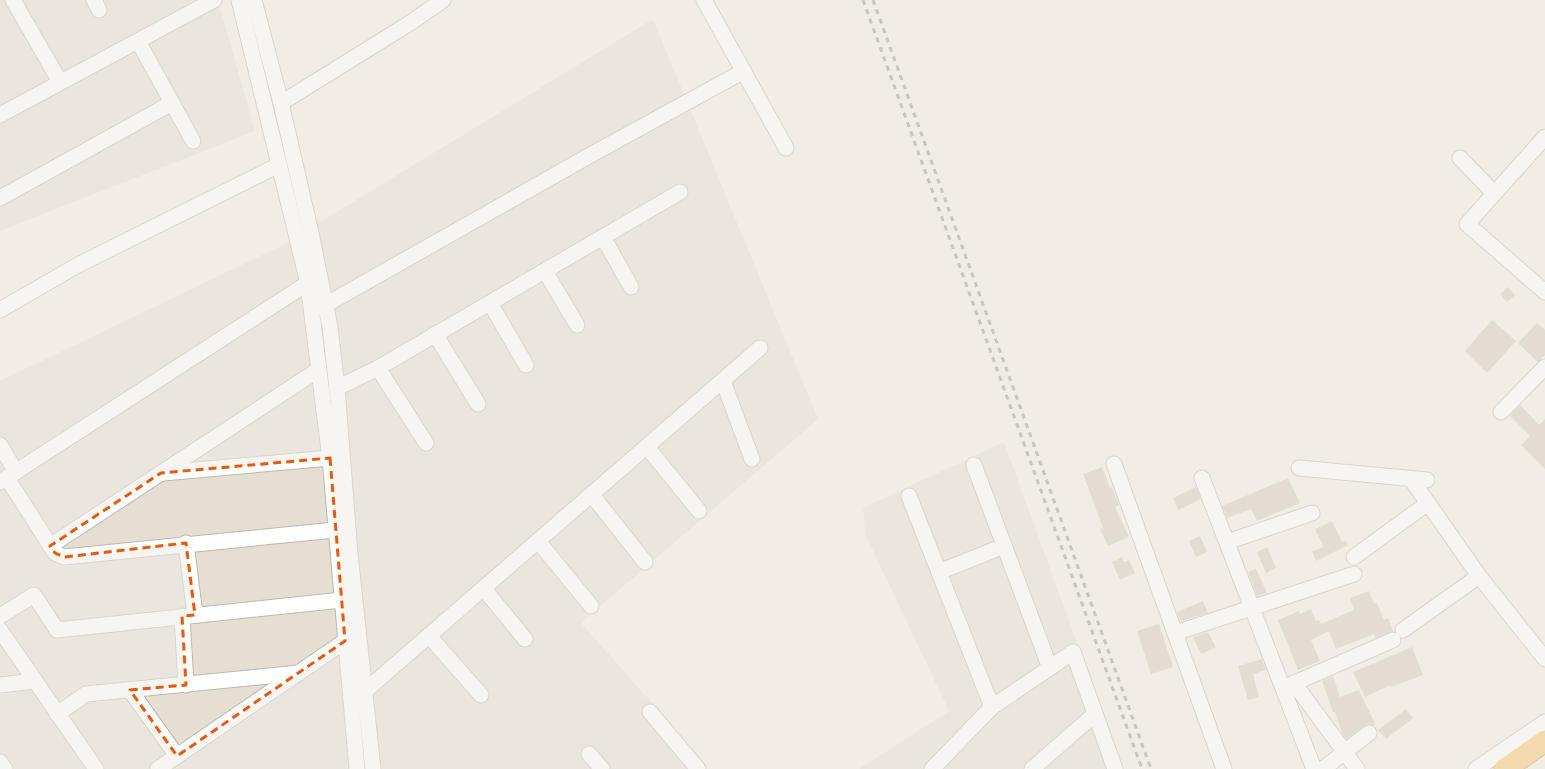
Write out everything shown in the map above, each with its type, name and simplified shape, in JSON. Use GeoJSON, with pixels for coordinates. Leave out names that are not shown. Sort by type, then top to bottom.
{"type":"FeatureCollection","features":[{"type":"Feature","properties":{"kind":"highway"},"geometry":{"type":"LineString","coordinates":[[1505,769],[1545,742]]}},
{"type":"Feature","properties":{"kind":"street"},"geometry":{"type":"LineString","coordinates":[[13,0],[60,82]]}},
{"type":"Feature","properties":{"kind":"street"},"geometry":{"type":"LineString","coordinates":[[0,115],[214,0]]}},
{"type":"Feature","properties":{"kind":"street"},"geometry":{"type":"LineString","coordinates":[[239,0],[280,165],[314,281],[327,304],[337,388],[350,554],[373,769]]}},
{"type":"Feature","properties":{"kind":"street"},"geometry":{"type":"LineString","coordinates":[[254,0],[281,103],[314,281],[312,309],[318,370],[330,458],[335,530],[357,769]]}},
{"type":"Feature","properties":{"kind":"street"},"geometry":{"type":"LineString","coordinates":[[281,103],[392,34],[443,0]]}},
{"type":"Feature","properties":{"kind":"street"},"geometry":{"type":"LineString","coordinates":[[704,0],[786,148]]}},
{"type":"Feature","properties":{"kind":"street"},"geometry":{"type":"LineString","coordinates":[[138,41],[193,141]]}},
{"type":"Feature","properties":{"kind":"street"},"geometry":{"type":"LineString","coordinates":[[312,309],[327,304],[594,153],[744,71]]}},
{"type":"Feature","properties":{"kind":"street"},"geometry":{"type":"LineString","coordinates":[[0,198],[172,103]]}},
{"type":"Feature","properties":{"kind":"street"},"geometry":{"type":"LineString","coordinates":[[1545,137],[1467,224],[1545,292]]}},
{"type":"Feature","properties":{"kind":"street"},"geometry":{"type":"LineString","coordinates":[[1460,158],[1494,193]]}},
{"type":"Feature","properties":{"kind":"street"},"geometry":{"type":"LineString","coordinates":[[0,310],[78,265],[280,165]]}},
{"type":"Feature","properties":{"kind":"street"},"geometry":{"type":"LineString","coordinates":[[337,388],[378,368],[680,192]]}},
{"type":"Feature","properties":{"kind":"street"},"geometry":{"type":"LineString","coordinates":[[603,237],[631,287]]}},
{"type":"Feature","properties":{"kind":"street"},"geometry":{"type":"LineString","coordinates":[[545,271],[577,325]]}},
{"type":"Feature","properties":{"kind":"street"},"geometry":{"type":"LineString","coordinates":[[8,477],[314,281]]}},
{"type":"Feature","properties":{"kind":"street"},"geometry":{"type":"LineString","coordinates":[[490,303],[526,365]]}},
{"type":"Feature","properties":{"kind":"street"},"geometry":{"type":"LineString","coordinates":[[435,334],[478,404]]}},
{"type":"Feature","properties":{"kind":"street"},"geometry":{"type":"LineString","coordinates":[[365,691],[760,348]]}},
{"type":"Feature","properties":{"kind":"street"},"geometry":{"type":"LineString","coordinates":[[1501,412],[1545,367]]}},
{"type":"Feature","properties":{"kind":"street"},"geometry":{"type":"LineString","coordinates":[[378,368],[426,443]]}},
{"type":"Feature","properties":{"kind":"street"},"geometry":{"type":"LineString","coordinates":[[50,546],[318,370]]}},
{"type":"Feature","properties":{"kind":"street"},"geometry":{"type":"LineString","coordinates":[[723,381],[752,459]]}},
{"type":"Feature","properties":{"kind":"street"},"geometry":{"type":"LineString","coordinates":[[0,445],[8,477],[50,546],[55,553],[64,557],[186,543],[335,530]]}},
{"type":"Feature","properties":{"kind":"street"},"geometry":{"type":"LineString","coordinates":[[646,447],[699,511]]}},
{"type":"Feature","properties":{"kind":"street"},"geometry":{"type":"LineString","coordinates":[[162,473],[330,458]]}},
{"type":"Feature","properties":{"kind":"street"},"geometry":{"type":"LineString","coordinates":[[974,464],[1050,668]]}},
{"type":"Feature","properties":{"kind":"street"},"geometry":{"type":"LineString","coordinates":[[1114,464],[1224,769]]}},
{"type":"Feature","properties":{"kind":"street"},"geometry":{"type":"LineString","coordinates":[[1299,468],[1427,480]]}},
{"type":"Feature","properties":{"kind":"street"},"geometry":{"type":"LineString","coordinates":[[1202,478],[1252,608],[1288,686],[1314,769]]}},
{"type":"Feature","properties":{"kind":"street"},"geometry":{"type":"LineString","coordinates":[[1411,479],[1480,576],[1545,659]]}},
{"type":"Feature","properties":{"kind":"street"},"geometry":{"type":"LineString","coordinates":[[592,495],[645,562]]}},
{"type":"Feature","properties":{"kind":"street"},"geometry":{"type":"LineString","coordinates":[[909,496],[992,707]]}},
{"type":"Feature","properties":{"kind":"street"},"geometry":{"type":"LineString","coordinates":[[1354,556],[1428,503]]}},
{"type":"Feature","properties":{"kind":"street"},"geometry":{"type":"LineString","coordinates":[[1227,542],[1312,513]]}},
{"type":"Feature","properties":{"kind":"street"},"geometry":{"type":"LineString","coordinates":[[538,541],[591,606]]}},
{"type":"Feature","properties":{"kind":"street"},"geometry":{"type":"LineString","coordinates":[[186,543],[188,615],[186,685]]}},
{"type":"Feature","properties":{"kind":"street"},"geometry":{"type":"LineString","coordinates":[[939,572],[1004,546]]}},
{"type":"Feature","properties":{"kind":"street"},"geometry":{"type":"LineString","coordinates":[[1175,633],[1354,574]]}},
{"type":"Feature","properties":{"kind":"street"},"geometry":{"type":"LineString","coordinates":[[1288,686],[1398,635],[1480,576]]}},
{"type":"Feature","properties":{"kind":"street"},"geometry":{"type":"LineString","coordinates":[[484,589],[525,639]]}},
{"type":"Feature","properties":{"kind":"street"},"geometry":{"type":"LineString","coordinates":[[0,616],[34,595],[57,630],[188,615],[342,600]]}},
{"type":"Feature","properties":{"kind":"street"},"geometry":{"type":"LineString","coordinates":[[0,630],[96,769]]}},
{"type":"Feature","properties":{"kind":"street"},"geometry":{"type":"LineString","coordinates":[[429,636],[481,695]]}},
{"type":"Feature","properties":{"kind":"street"},"geometry":{"type":"LineString","coordinates":[[158,769],[345,641]]}},
{"type":"Feature","properties":{"kind":"street"},"geometry":{"type":"LineString","coordinates":[[932,769],[992,707],[1073,652],[1115,769]]}},
{"type":"Feature","properties":{"kind":"street"},"geometry":{"type":"LineString","coordinates":[[57,714],[86,694],[299,673]]}},
{"type":"Feature","properties":{"kind":"street"},"geometry":{"type":"LineString","coordinates":[[0,685],[35,681]]}},
{"type":"Feature","properties":{"kind":"street"},"geometry":{"type":"LineString","coordinates":[[1288,686],[1357,769]]}},
{"type":"Feature","properties":{"kind":"street"},"geometry":{"type":"LineString","coordinates":[[130,690],[177,756]]}},
{"type":"Feature","properties":{"kind":"street"},"geometry":{"type":"LineString","coordinates":[[650,712],[698,769]]}},
{"type":"Feature","properties":{"kind":"street"},"geometry":{"type":"LineString","coordinates":[[1032,769],[1095,714]]}},
{"type":"Feature","properties":{"kind":"street"},"geometry":{"type":"LineString","coordinates":[[1476,769],[1545,722]]}},
{"type":"Feature","properties":{"kind":"street"},"geometry":{"type":"LineString","coordinates":[[1323,769],[1369,733]]}},
{"type":"Feature","properties":{"kind":"street"},"geometry":{"type":"LineString","coordinates":[[589,754],[602,769]]}},
{"type":"Feature","properties":{"kind":"street"},"geometry":{"type":"LineString","coordinates":[[0,762],[5,769]]}},
{"type":"Feature","properties":{"kind":"highlighted area"},"geometry":{"type":"Polygon","coordinates":[[[330,458],[345,641],[177,756],[130,690],[186,685],[182,616],[195,615],[186,543],[64,557],[55,553],[50,546],[161,473],[330,458]]]}},
{"type":"Feature","properties":{"kind":"shaded area"},"geometry":{"type":"Polygon","coordinates":[[[0,0],[218,0],[255,131],[0,231],[0,0]]]}},
{"type":"Feature","properties":{"kind":"shaded area"},"geometry":{"type":"Polygon","coordinates":[[[653,19],[818,419],[581,623],[653,704],[706,769],[0,769],[0,381],[279,247],[653,19]]]}},
{"type":"Feature","properties":{"kind":"shaded area"},"geometry":{"type":"Polygon","coordinates":[[[1004,442],[1123,769],[859,769],[949,711],[866,536],[863,508],[1004,442]]]}},
{"type":"Feature","properties":{"kind":"building"},"geometry":{"type":"Polygon","coordinates":[[[1508,287],[1515,295],[1507,302],[1500,294],[1508,287]]]}},
{"type":"Feature","properties":{"kind":"building"},"geometry":{"type":"Polygon","coordinates":[[[1492,320],[1516,341],[1487,373],[1465,351],[1492,320]]]}},
{"type":"Feature","properties":{"kind":"building"},"geometry":{"type":"Polygon","coordinates":[[[1537,323],[1545,330],[1545,355],[1538,362],[1518,343],[1537,323]]]}},
{"type":"Feature","properties":{"kind":"building"},"geometry":{"type":"Polygon","coordinates":[[[1520,405],[1539,425],[1545,419],[1545,469],[1521,445],[1530,436],[1510,416],[1520,405]]]}},
{"type":"Feature","properties":{"kind":"building"},"geometry":{"type":"Polygon","coordinates":[[[1102,467],[1110,488],[1112,487],[1119,505],[1115,507],[1129,537],[1108,546],[1100,529],[1103,528],[1083,474],[1102,467]]]}},
{"type":"Feature","properties":{"kind":"building"},"geometry":{"type":"Polygon","coordinates":[[[1288,478],[1300,503],[1257,521],[1251,509],[1227,518],[1222,506],[1288,478]]]}},
{"type":"Feature","properties":{"kind":"building"},"geometry":{"type":"Polygon","coordinates":[[[1196,487],[1201,499],[1178,510],[1173,498],[1196,487]]]}},
{"type":"Feature","properties":{"kind":"building"},"geometry":{"type":"Polygon","coordinates":[[[1332,521],[1342,542],[1346,540],[1348,545],[1316,561],[1312,551],[1324,547],[1315,529],[1332,521]]]}},
{"type":"Feature","properties":{"kind":"building"},"geometry":{"type":"Polygon","coordinates":[[[1200,536],[1207,552],[1196,557],[1189,541],[1200,536]]]}},
{"type":"Feature","properties":{"kind":"building"},"geometry":{"type":"Polygon","coordinates":[[[1267,547],[1276,568],[1266,573],[1257,552],[1267,547]]]}},
{"type":"Feature","properties":{"kind":"building"},"geometry":{"type":"Polygon","coordinates":[[[1122,557],[1124,562],[1129,560],[1135,573],[1120,580],[1112,562],[1122,557]]]}},
{"type":"Feature","properties":{"kind":"building"},"geometry":{"type":"Polygon","coordinates":[[[1256,569],[1267,593],[1257,596],[1248,572],[1256,569]]]}},
{"type":"Feature","properties":{"kind":"building"},"geometry":{"type":"Polygon","coordinates":[[[1369,591],[1374,604],[1377,603],[1384,620],[1388,618],[1393,631],[1376,638],[1374,634],[1336,649],[1329,631],[1311,640],[1320,661],[1298,670],[1278,620],[1299,611],[1300,614],[1311,609],[1316,621],[1319,620],[1321,624],[1354,610],[1350,598],[1369,591]]]}},
{"type":"Feature","properties":{"kind":"building"},"geometry":{"type":"Polygon","coordinates":[[[1203,601],[1208,613],[1181,621],[1177,612],[1203,601]]]}},
{"type":"Feature","properties":{"kind":"building"},"geometry":{"type":"Polygon","coordinates":[[[1159,624],[1173,667],[1151,674],[1137,631],[1159,624]]]}},
{"type":"Feature","properties":{"kind":"building"},"geometry":{"type":"Polygon","coordinates":[[[1208,632],[1216,647],[1201,654],[1193,637],[1208,632]]]}},
{"type":"Feature","properties":{"kind":"building"},"geometry":{"type":"Polygon","coordinates":[[[1412,647],[1423,675],[1391,687],[1390,685],[1365,697],[1353,672],[1412,647]]]}},
{"type":"Feature","properties":{"kind":"building"},"geometry":{"type":"Polygon","coordinates":[[[1262,659],[1266,670],[1253,674],[1259,697],[1248,700],[1238,666],[1262,659]]]}},
{"type":"Feature","properties":{"kind":"building"},"geometry":{"type":"Polygon","coordinates":[[[1333,676],[1340,697],[1359,690],[1376,726],[1367,724],[1346,739],[1342,733],[1335,712],[1333,712],[1322,681],[1333,676]]]}},
{"type":"Feature","properties":{"kind":"building"},"geometry":{"type":"Polygon","coordinates":[[[1406,709],[1413,718],[1386,739],[1378,730],[1406,709]]]}},
{"type":"Feature","properties":{"kind":"railway"},"geometry":{"type":"LineString","coordinates":[[863,0],[1142,769]]}},
{"type":"Feature","properties":{"kind":"railway"},"geometry":{"type":"LineString","coordinates":[[873,0],[1151,769]]}}]}
